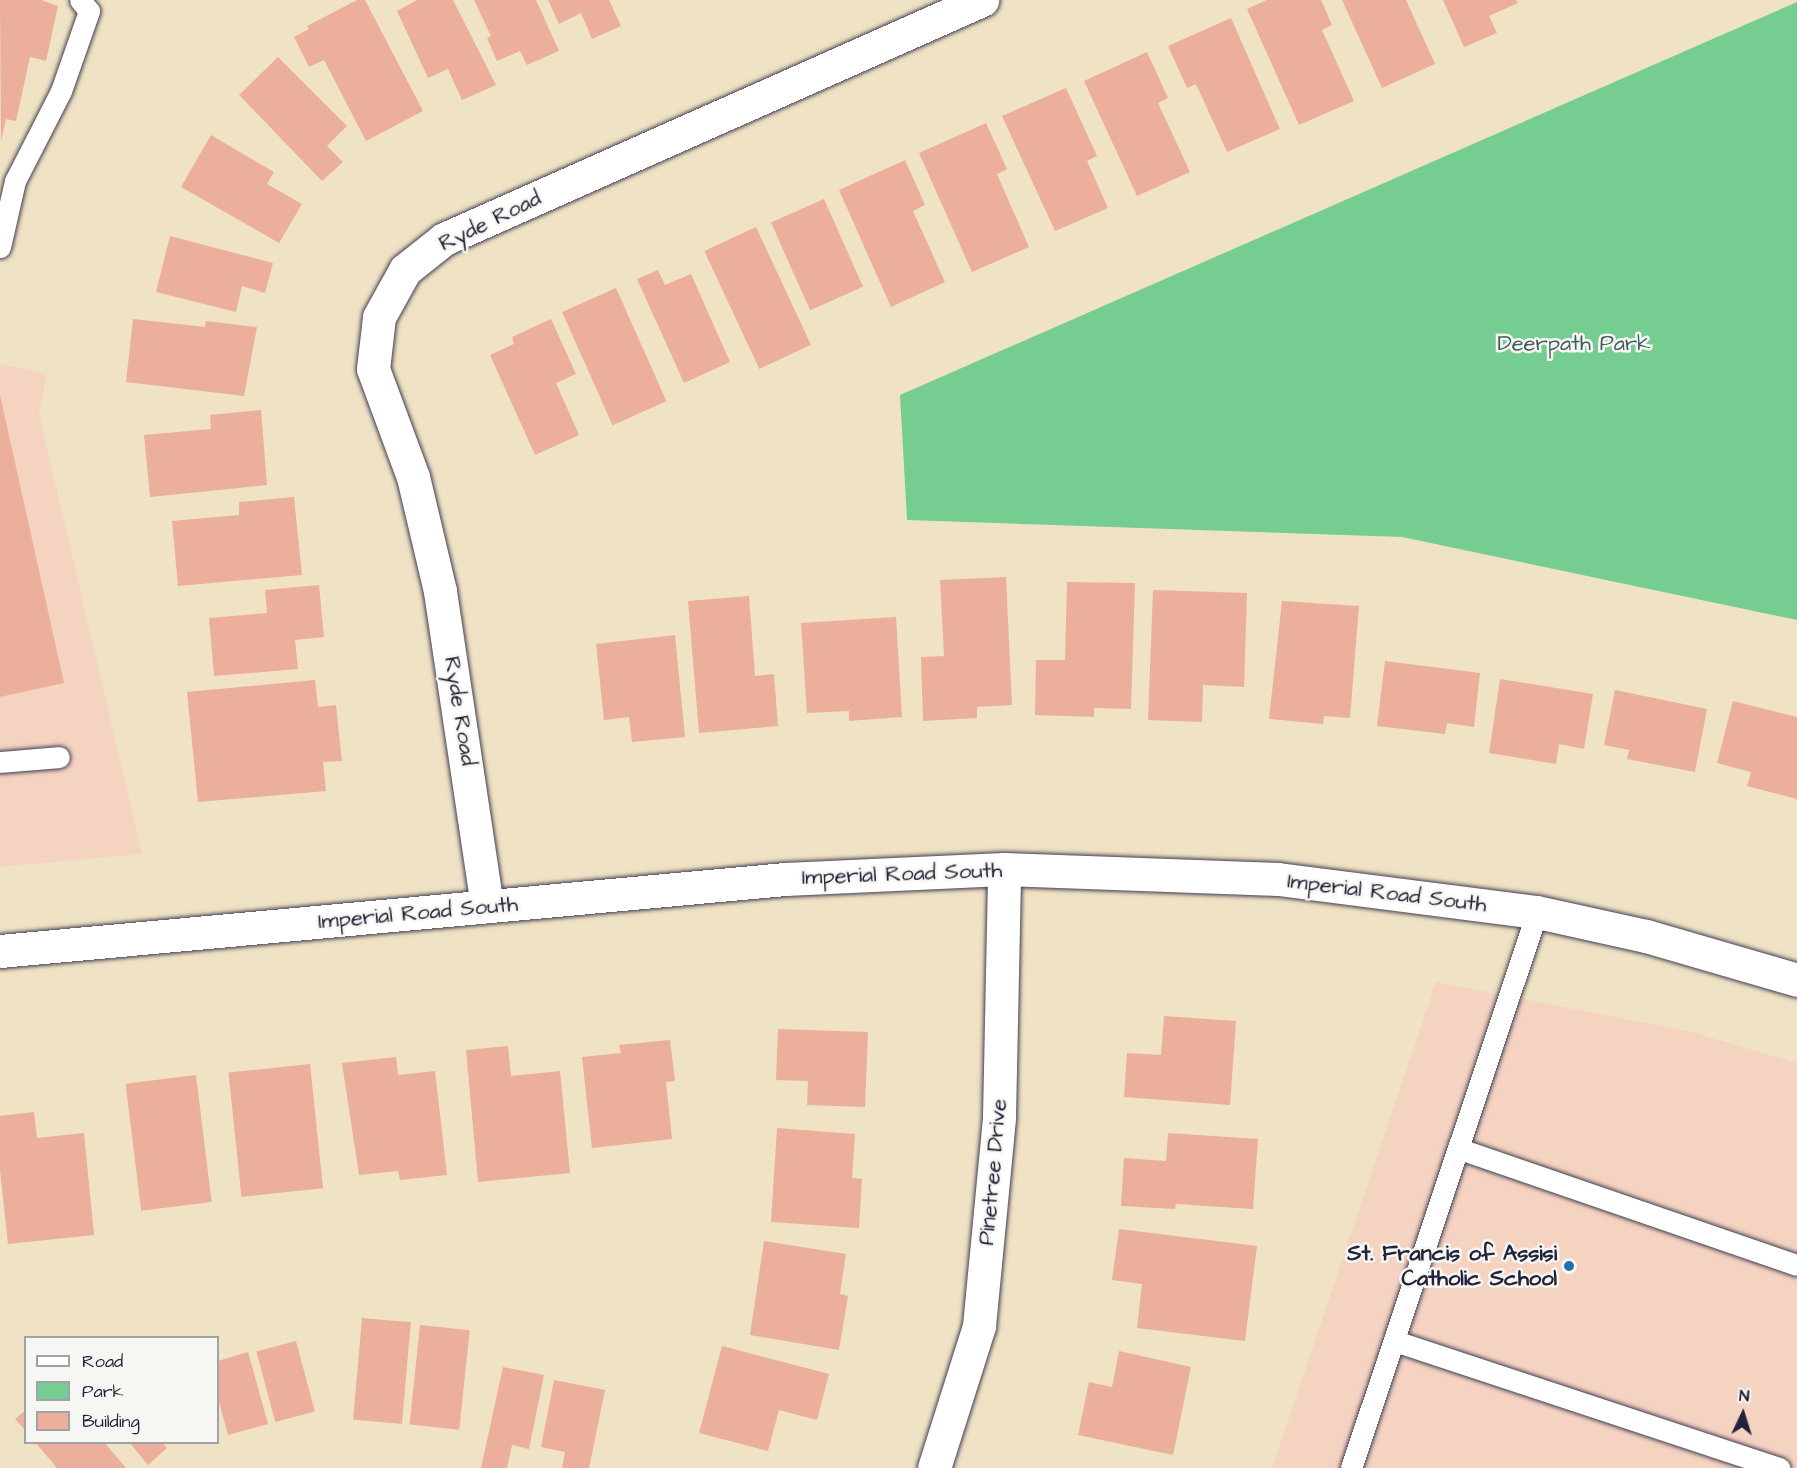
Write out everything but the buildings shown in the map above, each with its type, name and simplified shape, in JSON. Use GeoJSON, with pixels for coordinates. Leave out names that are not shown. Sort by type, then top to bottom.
{"type":"FeatureCollection","features":[{"type":"Feature","properties":{"kind":"street","name":"Ryde Road"},"geometry":{"type":"LineString","coordinates":[[488,906],[440,591],[413,477],[373,369],[379,316],[405,270],[444,239],[982,0]]}},
{"type":"Feature","properties":{"kind":"street","name":"Imperial Road South"},"geometry":{"type":"LineString","coordinates":[[0,951],[785,879],[1004,869],[1278,879],[1537,912],[1646,936],[1797,980]]}},
{"type":"Feature","properties":{"kind":"street","name":"Pinetree Drive"},"geometry":{"type":"LineString","coordinates":[[934,1468],[979,1326],[999,1117],[1004,869]]}},
{"type":"Feature","properties":{"kind":"lane"},"geometry":{"type":"LineString","coordinates":[[0,247],[15,181],[61,91],[89,10],[80,0]]}},
{"type":"Feature","properties":{"kind":"lane"},"geometry":{"type":"LineString","coordinates":[[0,762],[59,757]]}},
{"type":"Feature","properties":{"kind":"lane"},"geometry":{"type":"LineString","coordinates":[[1351,1468],[1460,1149],[1537,912]]}},
{"type":"Feature","properties":{"kind":"lane"},"geometry":{"type":"LineString","coordinates":[[1460,1149],[1797,1265]]}},
{"type":"Feature","properties":{"kind":"lane"},"geometry":{"type":"LineString","coordinates":[[1395,1341],[1780,1468]]}},
{"type":"Feature","properties":{"kind":"shaded area"},"geometry":{"type":"Polygon","coordinates":[[[0,364],[47,374],[39,414],[142,854],[0,867],[0,364]]]}},
{"type":"Feature","properties":{"kind":"shaded area","name":"St. Francis of Assisi Catholic School"},"geometry":{"type":"Polygon","coordinates":[[[1436,982],[1692,1032],[1797,1063],[1797,1468],[1272,1468],[1436,982]]]}},
{"type":"Feature","properties":{"kind":"green space","name":"Deerpath Park"},"geometry":{"type":"Polygon","coordinates":[[[1797,2],[1797,620],[1402,537],[907,520],[900,395],[1797,2]]]}},
{"type":"Feature","properties":{"kind":"place","name":"St. Francis of Assisi Catholic School"},"geometry":{"type":"Point","coordinates":[1569,1266]}}]}
